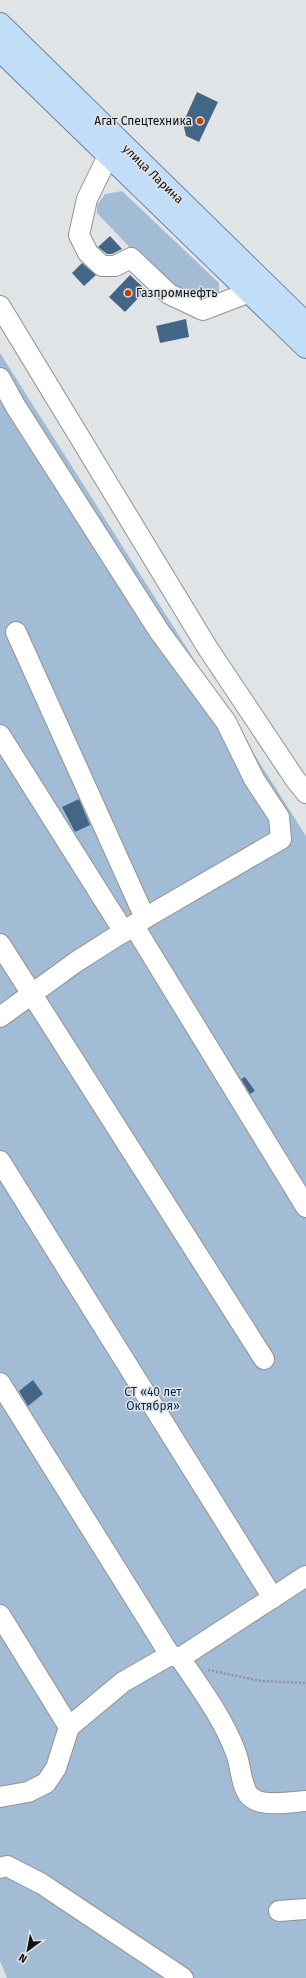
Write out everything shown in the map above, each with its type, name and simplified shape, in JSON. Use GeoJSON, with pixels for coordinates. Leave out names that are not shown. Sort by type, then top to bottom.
{"type":"FeatureCollection","features":[{"type":"Feature","properties":{"kind":"main road","name":"улица Ларина"},"geometry":{"type":"LineString","coordinates":[[0,24],[46,81],[250,292],[306,347]]}},
{"type":"Feature","properties":{"kind":"main road","name":"улица Ларина"},"geometry":{"type":"LineString","coordinates":[[0,50],[46,81]]}},
{"type":"Feature","properties":{"kind":"main road","name":"улица Ларина"},"geometry":{"type":"LineString","coordinates":[[103,140],[306,324]]}},
{"type":"Feature","properties":{"kind":"lane"},"geometry":{"type":"LineString","coordinates":[[103,140],[79,234],[88,253],[102,266],[115,266],[131,258],[169,294],[203,310],[250,292]]}},
{"type":"Feature","properties":{"kind":"lane"},"geometry":{"type":"LineString","coordinates":[[0,306],[207,648],[294,779],[306,793]]}},
{"type":"Feature","properties":{"kind":"lane"},"geometry":{"type":"LineString","coordinates":[[0,378],[16,406],[160,631],[226,722],[254,779],[279,817],[281,839],[134,925],[76,962],[0,1017]]}},
{"type":"Feature","properties":{"kind":"lane"},"geometry":{"type":"LineString","coordinates":[[16,632],[134,925]]}},
{"type":"Feature","properties":{"kind":"lane"},"geometry":{"type":"LineString","coordinates":[[0,735],[134,925],[306,1207]]}},
{"type":"Feature","properties":{"kind":"lane"},"geometry":{"type":"LineString","coordinates":[[0,944],[264,1359]]}},
{"type":"Feature","properties":{"kind":"lane"},"geometry":{"type":"LineString","coordinates":[[0,1161],[273,1598]]}},
{"type":"Feature","properties":{"kind":"lane"},"geometry":{"type":"LineString","coordinates":[[0,1383],[180,1661],[228,1731],[239,1759],[246,1791],[252,1799],[264,1802],[281,1803],[306,1801]]}},
{"type":"Feature","properties":{"kind":"lane"},"geometry":{"type":"LineString","coordinates":[[0,1797],[28,1792],[46,1782],[56,1768],[69,1727],[124,1682],[180,1661],[306,1576]]}},
{"type":"Feature","properties":{"kind":"lane"},"geometry":{"type":"LineString","coordinates":[[0,1615],[69,1727]]}},
{"type":"Feature","properties":{"kind":"lane"},"geometry":{"type":"LineString","coordinates":[[0,1868],[7,1866],[42,1884],[183,1978]]}},
{"type":"Feature","properties":{"kind":"lane"},"geometry":{"type":"LineString","coordinates":[[279,1911],[306,1909]]}},
{"type":"Feature","properties":{"kind":"path"},"geometry":{"type":"LineString","coordinates":[[180,1661],[197,1668],[261,1681],[306,1683]]}},
{"type":"Feature","properties":{"kind":"green space"},"geometry":{"type":"Polygon","coordinates":[[[122,191],[219,283],[219,294],[203,302],[161,280],[97,213],[97,205],[105,194],[122,191]]]}},
{"type":"Feature","properties":{"kind":"green space","name":"СТ «40 лет Октября»"},"geometry":{"type":"Polygon","coordinates":[[[0,353],[306,836],[306,1978],[7,1978],[0,1961],[0,353]]]}},
{"type":"Feature","properties":{"kind":"building"},"geometry":{"type":"Polygon","coordinates":[[[197,92],[218,102],[199,142],[186,136],[183,123],[197,92]]]}},
{"type":"Feature","properties":{"kind":"building"},"geometry":{"type":"Polygon","coordinates":[[[110,236],[122,249],[112,254],[107,254],[98,247],[110,236]]]}},
{"type":"Feature","properties":{"kind":"building"},"geometry":{"type":"Polygon","coordinates":[[[82,263],[96,275],[84,286],[72,273],[82,263]]]}},
{"type":"Feature","properties":{"kind":"building","name":"Газпромнефть"},"geometry":{"type":"Polygon","coordinates":[[[130,275],[146,290],[125,312],[109,297],[130,275]]]}},
{"type":"Feature","properties":{"kind":"building"},"geometry":{"type":"Polygon","coordinates":[[[186,319],[189,337],[160,343],[156,326],[186,319]]]}},
{"type":"Feature","properties":{"kind":"building"},"geometry":{"type":"Polygon","coordinates":[[[79,799],[90,825],[75,832],[62,807],[79,799]]]}},
{"type":"Feature","properties":{"kind":"building"},"geometry":{"type":"Polygon","coordinates":[[[245,1077],[255,1091],[250,1094],[241,1079],[245,1077]]]}},
{"type":"Feature","properties":{"kind":"building"},"geometry":{"type":"Polygon","coordinates":[[[33,1380],[43,1394],[28,1406],[19,1391],[33,1380]]]}},
{"type":"Feature","properties":{"kind":"place","name":"Агат Спецтехника"},"geometry":{"type":"Point","coordinates":[200,121]}},
{"type":"Feature","properties":{"kind":"place","name":"Газпромнефть"},"geometry":{"type":"Point","coordinates":[128,293]}}]}
